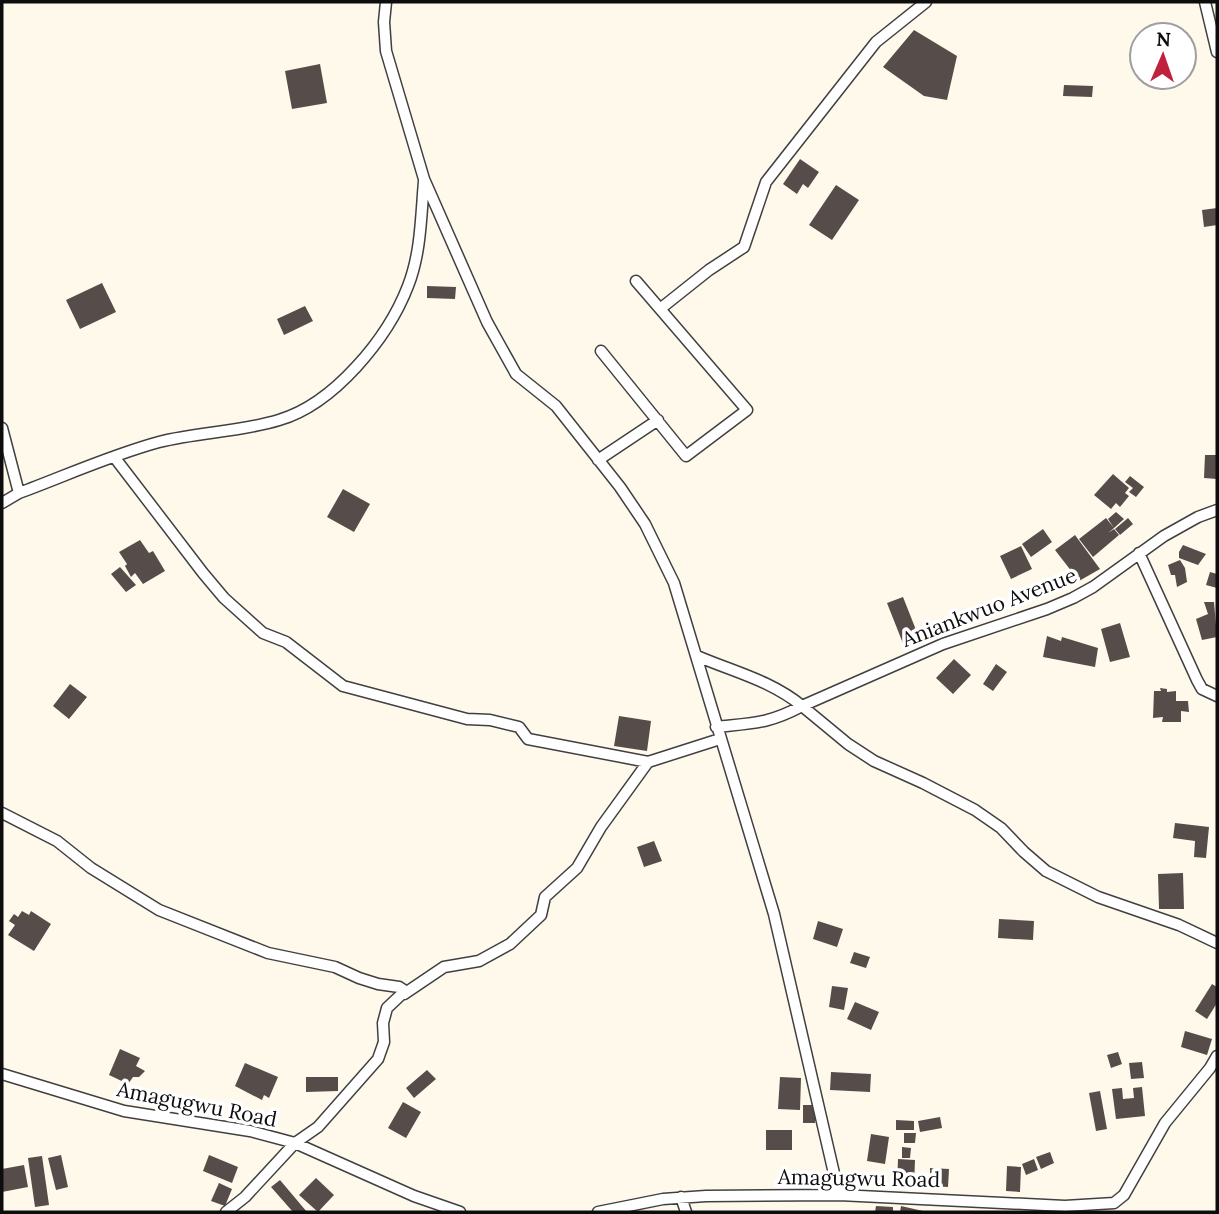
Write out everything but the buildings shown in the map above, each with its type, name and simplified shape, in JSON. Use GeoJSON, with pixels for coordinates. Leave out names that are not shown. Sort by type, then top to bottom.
{"type":"FeatureCollection","features":[{"type":"Feature","properties":{"kind":"street"},"geometry":{"type":"LineString","coordinates":[[386,2],[386,51],[424,179],[465,275],[516,374],[556,406],[620,487],[659,550],[674,583],[774,914],[839,1195]]}},
{"type":"Feature","properties":{"kind":"street"},"geometry":{"type":"LineString","coordinates":[[660,309],[709,270],[744,247],[766,183],[876,42],[926,2]]}},
{"type":"Feature","properties":{"kind":"street"},"geometry":{"type":"LineString","coordinates":[[1205,2],[1217,52]]}},
{"type":"Feature","properties":{"kind":"street"},"geometry":{"type":"LineString","coordinates":[[2,503],[19,493],[158,443],[280,420],[308,407],[336,387],[362,361],[394,314],[408,285],[417,254],[424,179]]}},
{"type":"Feature","properties":{"kind":"street"},"geometry":{"type":"LineString","coordinates":[[601,351],[686,456],[747,410],[636,281]]}},
{"type":"Feature","properties":{"kind":"street"},"geometry":{"type":"LineString","coordinates":[[598,460],[658,419]]}},
{"type":"Feature","properties":{"kind":"street"},"geometry":{"type":"LineString","coordinates":[[2,428],[19,493]]}},
{"type":"Feature","properties":{"kind":"street"},"geometry":{"type":"LineString","coordinates":[[115,458],[175,539],[225,598],[263,633],[286,642],[343,686],[467,719],[490,720],[519,727],[528,739],[648,762],[720,740]]}},
{"type":"Feature","properties":{"kind":"street","name":"Aniankwuo Avenue"},"geometry":{"type":"LineString","coordinates":[[716,727],[778,719],[943,644],[1073,598],[1093,587],[1139,553],[1198,517],[1217,510]]}},
{"type":"Feature","properties":{"kind":"street"},"geometry":{"type":"LineString","coordinates":[[1139,553],[1197,680],[1202,689],[1217,695]]}},
{"type":"Feature","properties":{"kind":"street"},"geometry":{"type":"LineString","coordinates":[[697,656],[731,670],[752,675],[802,706],[848,744],[874,761],[923,783],[984,816],[1002,828],[1024,852],[1046,870],[1098,897],[1178,925],[1217,943]]}},
{"type":"Feature","properties":{"kind":"street"},"geometry":{"type":"LineString","coordinates":[[226,1212],[245,1197],[295,1143],[318,1127],[378,1059],[384,1042],[383,1023],[387,1008],[444,967],[479,961],[510,944],[541,915],[545,897],[577,867],[601,827],[648,762]]}},
{"type":"Feature","properties":{"kind":"street"},"geometry":{"type":"LineString","coordinates":[[2,813],[57,841],[91,868],[159,910],[268,953],[318,962],[378,984],[399,987],[404,994]]}},
{"type":"Feature","properties":{"kind":"street"},"geometry":{"type":"LineString","coordinates":[[1119,1212],[1119,1200],[1165,1123],[1217,1056]]}},
{"type":"Feature","properties":{"kind":"street","name":"Amagugwu Road"},"geometry":{"type":"LineString","coordinates":[[2,1074],[124,1111],[250,1131],[295,1143],[402,1191],[460,1212]]}},
{"type":"Feature","properties":{"kind":"street","name":"Amagugwu Road"},"geometry":{"type":"LineString","coordinates":[[598,1212],[681,1197],[839,1195],[1051,1206],[1091,1206],[1119,1200]]}},
{"type":"Feature","properties":{"kind":"street"},"geometry":{"type":"LineString","coordinates":[[681,1197],[686,1212]]}}]}
